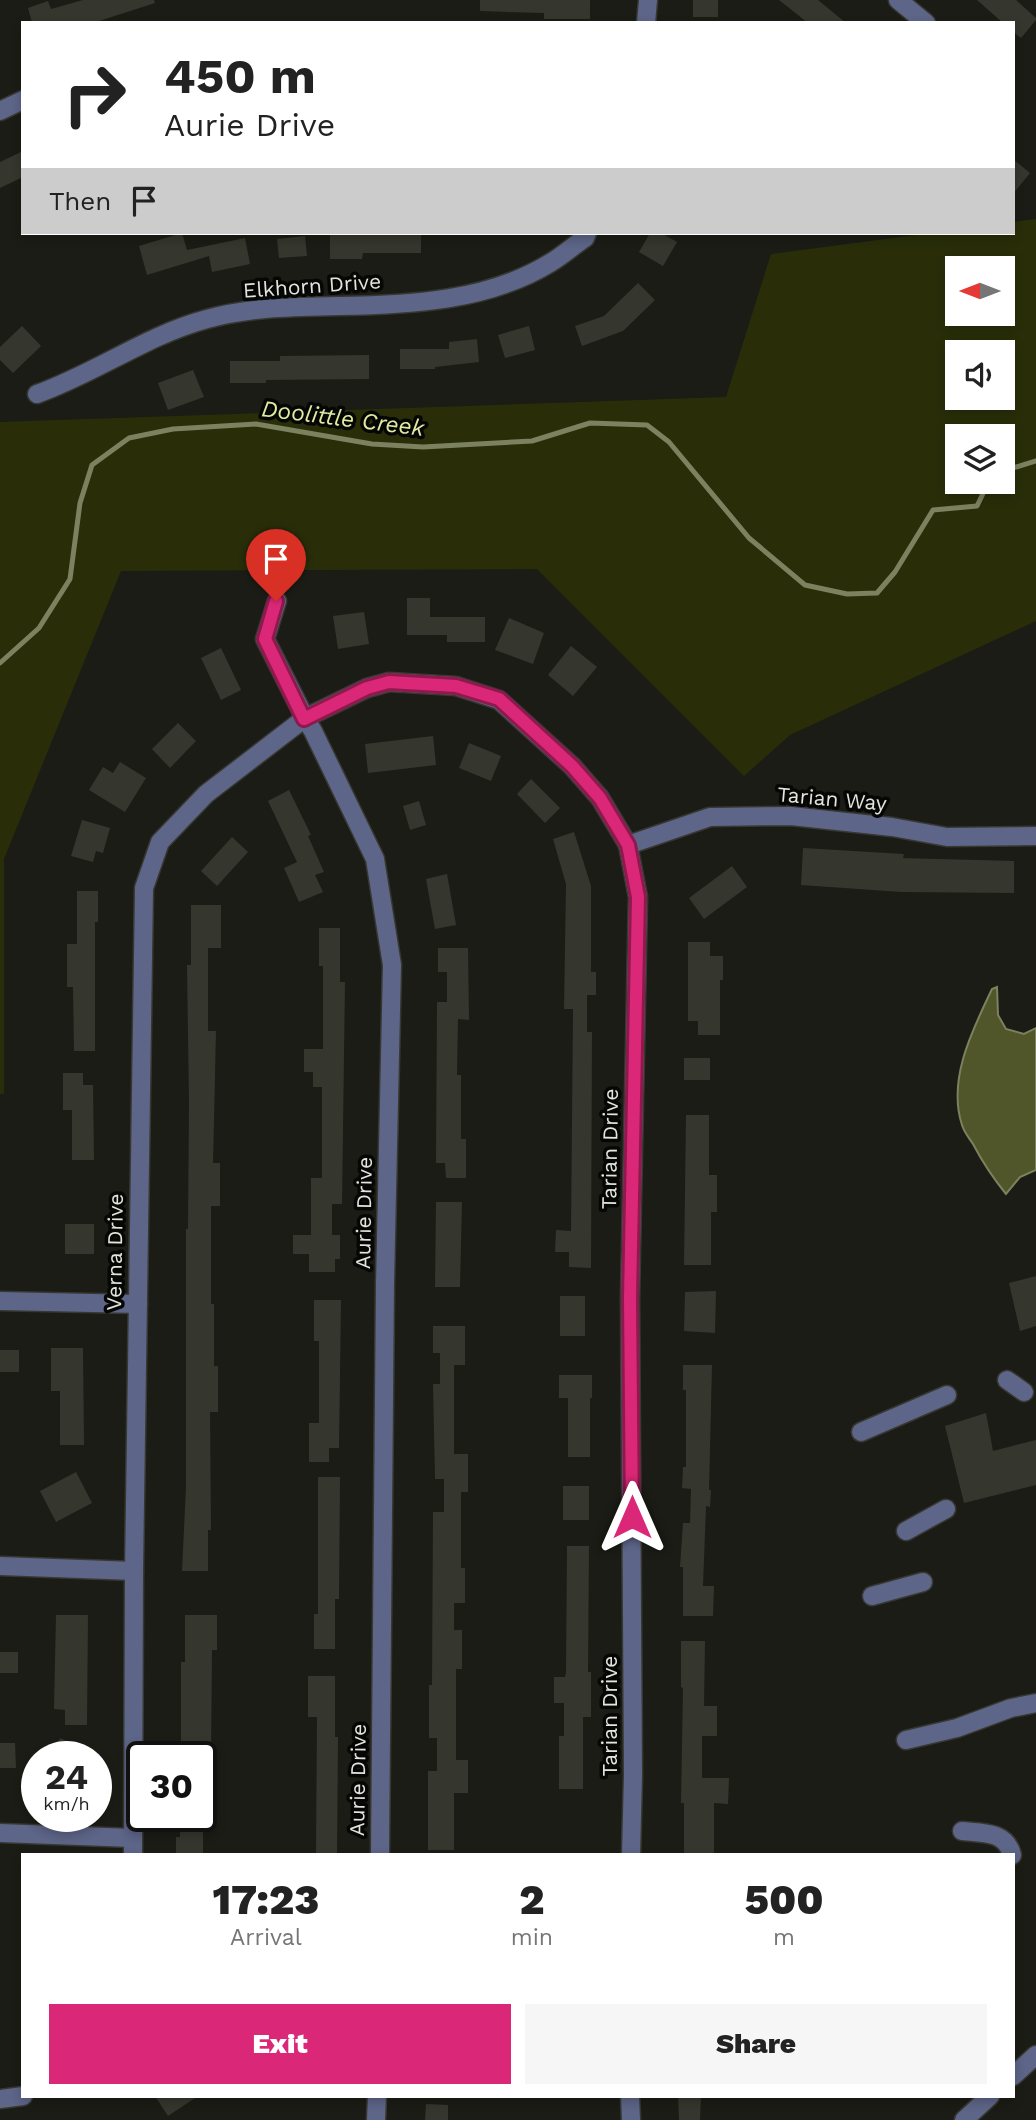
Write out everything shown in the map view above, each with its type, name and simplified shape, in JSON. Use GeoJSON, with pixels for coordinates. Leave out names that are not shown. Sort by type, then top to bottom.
{"type":"FeatureCollection","features":[{"type":"Feature","properties":{"kind":"street"},"geometry":{"type":"LineString","coordinates":[[646,21],[648,0]]}},
{"type":"Feature","properties":{"kind":"street"},"geometry":{"type":"LineString","coordinates":[[898,0],[924,21]]}},
{"type":"Feature","properties":{"kind":"street"},"geometry":{"type":"LineString","coordinates":[[0,111],[21,101]]}},
{"type":"Feature","properties":{"kind":"street","name":"Elkhorn Drive"},"geometry":{"type":"LineString","coordinates":[[37,394],[57,387],[147,341],[207,319],[288,307],[392,304],[449,298],[500,286],[549,264],[586,235]]}},
{"type":"Feature","properties":{"kind":"street","name":"Aurie Drive"},"geometry":{"type":"LineString","coordinates":[[276,601],[265,639],[375,859],[392,965],[385,1284],[380,1853]]}},
{"type":"Feature","properties":{"kind":"street","name":"Tarian Drive"},"geometry":{"type":"LineString","coordinates":[[304,719],[367,688],[389,682],[456,686],[499,699],[572,766],[600,798],[628,845],[638,897],[630,1298],[633,1735],[631,1853]]}},
{"type":"Feature","properties":{"kind":"street","name":"Verna Drive"},"geometry":{"type":"LineString","coordinates":[[132,1847],[144,888],[160,842],[169,832],[206,794],[304,719]]}},
{"type":"Feature","properties":{"kind":"street","name":"Tarian Way"},"geometry":{"type":"LineString","coordinates":[[628,845],[710,817],[791,816],[892,827],[947,837],[1036,836]]}},
{"type":"Feature","properties":{"kind":"street"},"geometry":{"type":"LineString","coordinates":[[0,1301],[138,1304]]}},
{"type":"Feature","properties":{"kind":"street"},"geometry":{"type":"LineString","coordinates":[[1007,1380],[1024,1392]]}},
{"type":"Feature","properties":{"kind":"street"},"geometry":{"type":"LineString","coordinates":[[861,1432],[947,1395]]}},
{"type":"Feature","properties":{"kind":"street"},"geometry":{"type":"LineString","coordinates":[[906,1531],[946,1509]]}},
{"type":"Feature","properties":{"kind":"street"},"geometry":{"type":"LineString","coordinates":[[0,1566],[134,1571]]}},
{"type":"Feature","properties":{"kind":"street"},"geometry":{"type":"LineString","coordinates":[[872,1596],[923,1582]]}},
{"type":"Feature","properties":{"kind":"street"},"geometry":{"type":"LineString","coordinates":[[906,1740],[957,1728],[1036,1703]]}},
{"type":"Feature","properties":{"kind":"street"},"geometry":{"type":"LineString","coordinates":[[962,1830],[1001,1837],[1009,1844],[1011,1853]]}},
{"type":"Feature","properties":{"kind":"street"},"geometry":{"type":"LineString","coordinates":[[0,1833],[132,1847]]}},
{"type":"Feature","properties":{"kind":"street"},"geometry":{"type":"LineString","coordinates":[[1015,2074],[1036,2055]]}},
{"type":"Feature","properties":{"kind":"street"},"geometry":{"type":"LineString","coordinates":[[0,2099],[21,2096]]}},
{"type":"Feature","properties":{"kind":"street"},"geometry":{"type":"LineString","coordinates":[[376,2120],[377,2098]]}},
{"type":"Feature","properties":{"kind":"street"},"geometry":{"type":"LineString","coordinates":[[630,2098],[631,2120]]}},
{"type":"Feature","properties":{"kind":"street"},"geometry":{"type":"LineString","coordinates":[[964,2120],[988,2098]]}},
{"type":"Feature","properties":{"kind":"shaded area"},"geometry":{"type":"Polygon","coordinates":[[[1036,219],[1036,621],[790,735],[744,776],[537,569],[121,571],[4,859],[4,1094],[0,1094],[0,422],[726,397],[771,254],[916,235],[1015,235],[1015,222],[1036,219]]]}},
{"type":"Feature","properties":{"kind":"shaded area"},"geometry":{"type":"Polygon","coordinates":[[[997,987],[998,1015],[1006,1029],[1024,1034],[1036,1028],[1036,1170],[1020,1177],[1006,1194],[965,1133],[958,1108],[964,1055],[992,989],[997,987]]]}},
{"type":"Feature","properties":{"kind":"building"},"geometry":{"type":"Polygon","coordinates":[[[83,0],[154,0],[155,3],[99,21],[31,21],[28,8],[48,1],[51,9],[83,0]]]}},
{"type":"Feature","properties":{"kind":"building"},"geometry":{"type":"Polygon","coordinates":[[[480,0],[590,0],[590,19],[544,19],[544,13],[480,11],[480,0]]]}},
{"type":"Feature","properties":{"kind":"building"},"geometry":{"type":"Polygon","coordinates":[[[693,0],[718,0],[718,17],[693,17],[693,0]]]}},
{"type":"Feature","properties":{"kind":"building"},"geometry":{"type":"Polygon","coordinates":[[[779,0],[818,0],[844,21],[805,21],[779,0]]]}},
{"type":"Feature","properties":{"kind":"building"},"geometry":{"type":"Polygon","coordinates":[[[977,0],[1016,0],[1036,18],[1021,38],[1015,34],[1015,21],[1001,21],[977,0]]]}},
{"type":"Feature","properties":{"kind":"building"},"geometry":{"type":"Polygon","coordinates":[[[21,152],[21,178],[0,188],[0,162],[21,152]]]}},
{"type":"Feature","properties":{"kind":"building"},"geometry":{"type":"Polygon","coordinates":[[[1015,161],[1030,173],[1015,192],[1015,161]]]}},
{"type":"Feature","properties":{"kind":"building"},"geometry":{"type":"Polygon","coordinates":[[[175,235],[183,235],[187,250],[245,238],[250,264],[212,272],[209,256],[147,275],[139,246],[175,235]]]}},
{"type":"Feature","properties":{"kind":"building"},"geometry":{"type":"Polygon","coordinates":[[[330,235],[421,235],[421,253],[363,253],[362,259],[330,259],[330,235]]]}},
{"type":"Feature","properties":{"kind":"building"},"geometry":{"type":"Polygon","coordinates":[[[649,235],[665,235],[677,242],[663,266],[639,252],[649,235]]]}},
{"type":"Feature","properties":{"kind":"building"},"geometry":{"type":"Polygon","coordinates":[[[305,236],[307,256],[279,258],[277,239],[305,236]]]}},
{"type":"Feature","properties":{"kind":"building"},"geometry":{"type":"Polygon","coordinates":[[[638,283],[655,300],[623,331],[582,346],[575,326],[604,316],[638,283]]]}},
{"type":"Feature","properties":{"kind":"building"},"geometry":{"type":"Polygon","coordinates":[[[22,326],[41,346],[13,373],[0,360],[0,347],[22,326]]]}},
{"type":"Feature","properties":{"kind":"building"},"geometry":{"type":"Polygon","coordinates":[[[529,326],[535,350],[505,358],[498,335],[529,326]]]}},
{"type":"Feature","properties":{"kind":"building"},"geometry":{"type":"Polygon","coordinates":[[[477,339],[479,362],[435,369],[400,369],[400,349],[449,349],[449,342],[477,339]]]}},
{"type":"Feature","properties":{"kind":"building"},"geometry":{"type":"Polygon","coordinates":[[[369,355],[369,379],[230,383],[230,361],[280,361],[280,356],[369,355]]]}},
{"type":"Feature","properties":{"kind":"building"},"geometry":{"type":"Polygon","coordinates":[[[193,370],[204,397],[168,410],[158,383],[193,370]]]}},
{"type":"Feature","properties":{"kind":"building"},"geometry":{"type":"Polygon","coordinates":[[[407,598],[430,598],[430,617],[485,617],[485,642],[447,642],[447,635],[407,635],[407,598]]]}},
{"type":"Feature","properties":{"kind":"building"},"geometry":{"type":"Polygon","coordinates":[[[364,612],[369,644],[338,649],[333,616],[364,612]]]}},
{"type":"Feature","properties":{"kind":"building"},"geometry":{"type":"Polygon","coordinates":[[[509,618],[544,633],[533,664],[495,650],[509,618]]]}},
{"type":"Feature","properties":{"kind":"building"},"geometry":{"type":"Polygon","coordinates":[[[571,646],[597,667],[573,696],[548,675],[571,646]]]}},
{"type":"Feature","properties":{"kind":"building"},"geometry":{"type":"Polygon","coordinates":[[[221,648],[241,690],[221,700],[201,658],[221,648]]]}},
{"type":"Feature","properties":{"kind":"building"},"geometry":{"type":"Polygon","coordinates":[[[178,723],[196,741],[170,768],[152,749],[178,723]]]}},
{"type":"Feature","properties":{"kind":"building"},"geometry":{"type":"Polygon","coordinates":[[[433,736],[436,765],[368,773],[365,744],[433,736]]]}},
{"type":"Feature","properties":{"kind":"building"},"geometry":{"type":"Polygon","coordinates":[[[469,743],[501,756],[491,781],[459,768],[469,743]]]}},
{"type":"Feature","properties":{"kind":"building"},"geometry":{"type":"Polygon","coordinates":[[[120,762],[146,778],[125,812],[89,790],[103,767],[113,773],[120,762]]]}},
{"type":"Feature","properties":{"kind":"building"},"geometry":{"type":"Polygon","coordinates":[[[531,779],[560,808],[545,823],[517,794],[531,779]]]}},
{"type":"Feature","properties":{"kind":"building"},"geometry":{"type":"Polygon","coordinates":[[[289,790],[311,835],[308,836],[324,872],[315,875],[323,892],[299,902],[284,868],[297,862],[268,801],[289,790]]]}},
{"type":"Feature","properties":{"kind":"building"},"geometry":{"type":"Polygon","coordinates":[[[419,801],[426,825],[410,830],[403,806],[419,801]]]}},
{"type":"Feature","properties":{"kind":"building"},"geometry":{"type":"Polygon","coordinates":[[[82,820],[110,828],[103,853],[96,851],[93,862],[71,856],[82,820]]]}},
{"type":"Feature","properties":{"kind":"building"},"geometry":{"type":"Polygon","coordinates":[[[574,832],[591,886],[591,972],[596,972],[596,995],[587,995],[587,1032],[592,1032],[591,1268],[569,1267],[569,1252],[555,1252],[556,1230],[571,1231],[573,1009],[564,1009],[566,884],[553,839],[574,832]]]}},
{"type":"Feature","properties":{"kind":"building"},"geometry":{"type":"Polygon","coordinates":[[[232,837],[248,852],[217,886],[201,871],[232,837]]]}},
{"type":"Feature","properties":{"kind":"building"},"geometry":{"type":"Polygon","coordinates":[[[803,848],[904,854],[903,858],[1014,861],[1014,893],[901,892],[801,885],[803,848]]]}},
{"type":"Feature","properties":{"kind":"building"},"geometry":{"type":"Polygon","coordinates":[[[732,866],[747,887],[704,919],[689,898],[732,866]]]}},
{"type":"Feature","properties":{"kind":"building"},"geometry":{"type":"Polygon","coordinates":[[[447,874],[456,925],[435,929],[426,879],[447,874]]]}},
{"type":"Feature","properties":{"kind":"building"},"geometry":{"type":"Polygon","coordinates":[[[77,891],[98,891],[98,922],[95,922],[95,1051],[74,1051],[73,987],[67,987],[67,944],[77,944],[77,891]]]}},
{"type":"Feature","properties":{"kind":"building"},"geometry":{"type":"Polygon","coordinates":[[[191,905],[221,905],[221,948],[208,948],[208,1031],[216,1031],[213,1163],[220,1163],[220,1206],[211,1206],[211,1304],[214,1304],[214,1366],[218,1366],[218,1412],[210,1412],[211,1530],[208,1530],[208,1571],[182,1571],[186,1487],[189,1102],[187,965],[191,965],[191,905]]]}},
{"type":"Feature","properties":{"kind":"building"},"geometry":{"type":"Polygon","coordinates":[[[319,928],[340,928],[340,982],[345,982],[342,1204],[332,1204],[332,1235],[340,1235],[340,1259],[335,1259],[335,1272],[309,1272],[309,1254],[293,1254],[293,1235],[311,1235],[311,1178],[322,1178],[322,1087],[313,1087],[313,1072],[304,1072],[304,1049],[323,1049],[323,966],[319,966],[319,928]]]}},
{"type":"Feature","properties":{"kind":"building"},"geometry":{"type":"Polygon","coordinates":[[[688,942],[710,942],[710,956],[723,956],[720,1035],[698,1035],[698,1021],[688,1021],[688,942]]]}},
{"type":"Feature","properties":{"kind":"building"},"geometry":{"type":"Polygon","coordinates":[[[438,948],[468,948],[469,1020],[458,1019],[457,1075],[461,1075],[461,1139],[466,1139],[466,1178],[446,1178],[445,1163],[436,1163],[437,1002],[447,1002],[447,972],[438,972],[438,948]]]}},
{"type":"Feature","properties":{"kind":"building"},"geometry":{"type":"Polygon","coordinates":[[[684,1058],[710,1058],[710,1080],[684,1080],[684,1058]]]}},
{"type":"Feature","properties":{"kind":"building"},"geometry":{"type":"Polygon","coordinates":[[[63,1073],[83,1073],[83,1085],[93,1085],[94,1160],[72,1160],[72,1110],[63,1110],[63,1073]]]}},
{"type":"Feature","properties":{"kind":"building"},"geometry":{"type":"Polygon","coordinates":[[[686,1115],[709,1115],[709,1175],[717,1175],[717,1212],[711,1212],[711,1265],[684,1265],[686,1115]]]}},
{"type":"Feature","properties":{"kind":"building"},"geometry":{"type":"Polygon","coordinates":[[[436,1202],[462,1202],[460,1287],[435,1287],[436,1202]]]}},
{"type":"Feature","properties":{"kind":"building"},"geometry":{"type":"Polygon","coordinates":[[[65,1224],[94,1224],[94,1254],[65,1254],[65,1224]]]}},
{"type":"Feature","properties":{"kind":"building"},"geometry":{"type":"Polygon","coordinates":[[[1036,1276],[1036,1326],[1020,1331],[1009,1283],[1036,1276]]]}},
{"type":"Feature","properties":{"kind":"building"},"geometry":{"type":"Polygon","coordinates":[[[716,1291],[715,1333],[684,1331],[685,1292],[716,1291]]]}},
{"type":"Feature","properties":{"kind":"building"},"geometry":{"type":"Polygon","coordinates":[[[560,1296],[585,1296],[585,1336],[560,1336],[560,1296]]]}},
{"type":"Feature","properties":{"kind":"building"},"geometry":{"type":"Polygon","coordinates":[[[314,1300],[341,1300],[339,1448],[329,1448],[329,1462],[309,1462],[309,1423],[319,1423],[319,1341],[314,1341],[314,1300]]]}},
{"type":"Feature","properties":{"kind":"building"},"geometry":{"type":"Polygon","coordinates":[[[433,1326],[465,1326],[465,1365],[454,1365],[454,1454],[468,1454],[468,1492],[461,1492],[461,1568],[465,1568],[465,1603],[454,1603],[454,1630],[462,1630],[462,1669],[456,1669],[456,1760],[468,1760],[468,1793],[454,1793],[454,1850],[428,1850],[428,1771],[437,1771],[437,1738],[429,1738],[433,1512],[444,1512],[444,1479],[435,1479],[433,1384],[440,1384],[440,1353],[433,1353],[433,1326]]]}},
{"type":"Feature","properties":{"kind":"building"},"geometry":{"type":"Polygon","coordinates":[[[51,1348],[83,1348],[84,1445],[60,1445],[60,1391],[51,1391],[51,1348]]]}},
{"type":"Feature","properties":{"kind":"building"},"geometry":{"type":"Polygon","coordinates":[[[0,1350],[19,1350],[19,1372],[0,1372],[0,1350]]]}},
{"type":"Feature","properties":{"kind":"building"},"geometry":{"type":"Polygon","coordinates":[[[683,1365],[712,1365],[711,1490],[710,1507],[706,1506],[703,1586],[714,1586],[713,1616],[683,1616],[683,1567],[680,1567],[683,1523],[690,1523],[691,1489],[682,1488],[683,1467],[686,1467],[686,1390],[683,1390],[683,1365]]]}},
{"type":"Feature","properties":{"kind":"building"},"geometry":{"type":"Polygon","coordinates":[[[559,1375],[592,1375],[590,1457],[568,1457],[568,1398],[559,1398],[559,1375]]]}},
{"type":"Feature","properties":{"kind":"building"},"geometry":{"type":"Polygon","coordinates":[[[986,1413],[993,1451],[1036,1440],[1036,1485],[964,1503],[945,1426],[986,1413]]]}},
{"type":"Feature","properties":{"kind":"building"},"geometry":{"type":"Polygon","coordinates":[[[76,1472],[92,1503],[56,1522],[40,1491],[76,1472]]]}},
{"type":"Feature","properties":{"kind":"building"},"geometry":{"type":"Polygon","coordinates":[[[318,1477],[340,1477],[339,1599],[335,1599],[335,1649],[314,1649],[314,1614],[318,1614],[318,1477]]]}},
{"type":"Feature","properties":{"kind":"building"},"geometry":{"type":"Polygon","coordinates":[[[563,1486],[589,1486],[589,1520],[563,1520],[563,1486]]]}},
{"type":"Feature","properties":{"kind":"building"},"geometry":{"type":"Polygon","coordinates":[[[567,1546],[589,1546],[588,1672],[591,1672],[591,1717],[583,1717],[583,1789],[559,1789],[559,1736],[564,1736],[564,1703],[554,1703],[554,1677],[565,1677],[566,1672],[567,1546]]]}},
{"type":"Feature","properties":{"kind":"building"},"geometry":{"type":"Polygon","coordinates":[[[56,1615],[88,1615],[87,1725],[65,1725],[65,1710],[54,1709],[56,1615]]]}},
{"type":"Feature","properties":{"kind":"building"},"geometry":{"type":"Polygon","coordinates":[[[185,1615],[217,1615],[217,1650],[212,1650],[211,1741],[181,1741],[181,1662],[185,1662],[185,1615]]]}},
{"type":"Feature","properties":{"kind":"building"},"geometry":{"type":"Polygon","coordinates":[[[681,1641],[705,1641],[704,1706],[717,1706],[717,1736],[702,1736],[702,1778],[729,1778],[728,1804],[714,1803],[714,1853],[684,1853],[681,1641]]]}},
{"type":"Feature","properties":{"kind":"building"},"geometry":{"type":"Polygon","coordinates":[[[0,1652],[18,1652],[18,1673],[0,1673],[0,1652]]]}},
{"type":"Feature","properties":{"kind":"building"},"geometry":{"type":"Polygon","coordinates":[[[308,1676],[335,1676],[335,1737],[338,1737],[337,1853],[316,1853],[317,1717],[308,1717],[308,1676]]]}},
{"type":"Feature","properties":{"kind":"building"},"geometry":{"type":"Polygon","coordinates":[[[0,1743],[15,1743],[16,1768],[0,1768],[0,1743]]]}},
{"type":"Feature","properties":{"kind":"building"},"geometry":{"type":"Polygon","coordinates":[[[180,1832],[203,1832],[203,1853],[176,1853],[176,1837],[180,1837],[180,1832]]]}},
{"type":"Feature","properties":{"kind":"building"},"geometry":{"type":"Polygon","coordinates":[[[156,2098],[195,2098],[168,2116],[156,2098]]]}},
{"type":"Feature","properties":{"kind":"building"},"geometry":{"type":"Polygon","coordinates":[[[678,2098],[701,2098],[700,2120],[679,2120],[678,2098]]]}},
{"type":"Feature","properties":{"kind":"building"},"geometry":{"type":"Polygon","coordinates":[[[426,2104],[448,2105],[448,2120],[425,2120],[426,2104]]]}},
{"type":"Feature","properties":{"kind":"waterway","name":"Doolittle Creek"},"geometry":{"type":"LineString","coordinates":[[0,663],[39,628],[70,579],[80,503],[92,465],[129,438],[173,429],[256,424],[372,444],[423,447],[532,441],[590,423],[647,425],[669,442],[749,538],[805,585],[847,594],[877,593],[895,572],[933,510],[977,506],[983,494]]}},
{"type":"Feature","properties":{"kind":"waterway","name":"Doolittle Creek"},"geometry":{"type":"LineString","coordinates":[[1015,467],[1036,461]]}},
{"type":"Feature","properties":{"kind":"route"},"geometry":{"type":"LineString","coordinates":[[276,601],[265,639],[304,719],[367,688],[389,682],[456,686],[499,699],[572,766],[600,798],[628,845],[638,897],[630,1298],[632,1517]]}}]}
